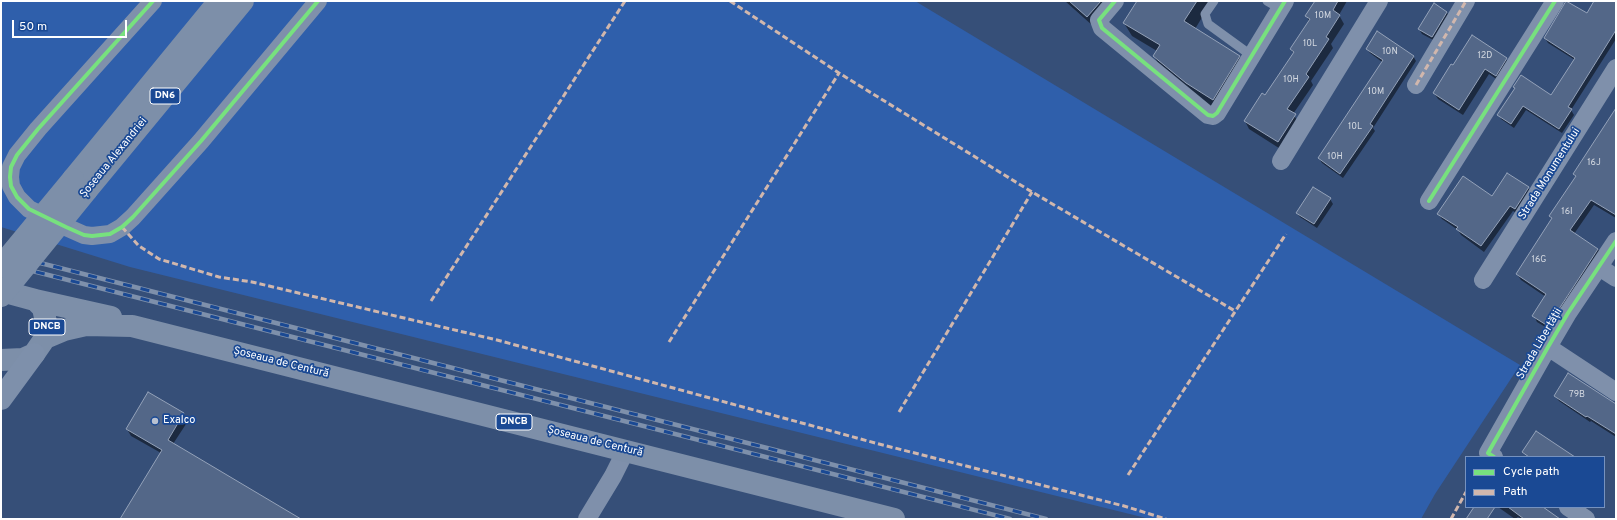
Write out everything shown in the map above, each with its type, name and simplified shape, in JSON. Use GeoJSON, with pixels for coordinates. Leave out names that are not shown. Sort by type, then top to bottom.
{"type":"FeatureCollection","features":[{"type":"Feature","properties":{"kind":"highway"},"geometry":{"type":"LineString","coordinates":[[1,400],[40,346]]}},
{"type":"Feature","properties":{"kind":"main road","name":"Șoseaua Alexandriei"},"geometry":{"type":"LineString","coordinates":[[1,296],[80,184],[219,1]]}},
{"type":"Feature","properties":{"kind":"main road","name":"Șoseaua Alexandriei"},"geometry":{"type":"LineString","coordinates":[[1,266],[80,184],[243,1]]}},
{"type":"Feature","properties":{"kind":"main road","name":"Șoseaua de Centură"},"geometry":{"type":"LineString","coordinates":[[1,291],[118,319],[132,326],[626,450],[885,518]]}},
{"type":"Feature","properties":{"kind":"main road","name":"DNCB"},"geometry":{"type":"LineString","coordinates":[[35,300],[43,308],[47,327],[40,346]]}},
{"type":"Feature","properties":{"kind":"main road","name":"Șoseaua de Centură"},"geometry":{"type":"LineString","coordinates":[[1,360],[22,359],[64,330],[86,325],[132,326]]}},
{"type":"Feature","properties":{"kind":"street"},"geometry":{"type":"LineString","coordinates":[[153,1],[16,155],[11,167],[11,186],[9,196],[29,209],[84,235],[101,236],[110,234],[122,227],[133,217],[176,171],[318,1]]}},
{"type":"Feature","properties":{"kind":"street"},"geometry":{"type":"LineString","coordinates":[[1115,1],[1100,20],[1102,28],[1208,115],[1213,116],[1217,113],[1252,56],[1278,4]]}},
{"type":"Feature","properties":{"kind":"street"},"geometry":{"type":"LineString","coordinates":[[1281,161],[1379,1]]}},
{"type":"Feature","properties":{"kind":"street"},"geometry":{"type":"LineString","coordinates":[[1416,84],[1466,1]]}},
{"type":"Feature","properties":{"kind":"street"},"geometry":{"type":"LineString","coordinates":[[1429,201],[1555,1]]}},
{"type":"Feature","properties":{"kind":"street","name":"Strada Monumentului"},"geometry":{"type":"LineString","coordinates":[[1483,280],[1616,68]]}},
{"type":"Feature","properties":{"kind":"street","name":"Strada Libertății"},"geometry":{"type":"LineString","coordinates":[[1492,456],[1488,453],[1548,347],[1616,241]]}},
{"type":"Feature","properties":{"kind":"street"},"geometry":{"type":"LineString","coordinates":[[1599,267],[1616,278]]}},
{"type":"Feature","properties":{"kind":"street","name":"Strada Libertății"},"geometry":{"type":"LineString","coordinates":[[1548,347],[1616,392]]}},
{"type":"Feature","properties":{"kind":"street"},"geometry":{"type":"LineString","coordinates":[[587,519],[613,476],[626,450]]}},
{"type":"Feature","properties":{"kind":"street"},"geometry":{"type":"LineString","coordinates":[[1570,508],[1586,519]]}},
{"type":"Feature","properties":{"kind":"lane"},"geometry":{"type":"LineString","coordinates":[[1214,1],[1205,14],[1208,24],[1252,56]]}},
{"type":"Feature","properties":{"kind":"shaded area"},"geometry":{"type":"Polygon","coordinates":[[[1,1],[915,1],[1520,365],[1435,494],[1421,519],[1150,519],[130,267],[1,227],[1,1]]]}},
{"type":"Feature","properties":{"kind":"building"},"geometry":{"type":"Polygon","coordinates":[[[1069,1],[1101,1],[1087,17],[1069,1]]]}},
{"type":"Feature","properties":{"kind":"building"},"geometry":{"type":"Polygon","coordinates":[[[1137,1],[1197,1],[1184,21],[1240,56],[1213,100],[1186,83],[1153,56],[1160,45],[1123,23],[1137,1]]]}},
{"type":"Feature","properties":{"kind":"building"},"geometry":{"type":"Polygon","coordinates":[[[1315,1],[1338,1],[1333,10],[1340,15],[1326,37],[1329,39],[1306,74],[1309,77],[1287,109],[1296,114],[1278,142],[1244,121],[1262,93],[1265,95],[1294,52],[1290,49],[1310,19],[1305,16],[1315,1]]]}},
{"type":"Feature","properties":{"kind":"building"},"geometry":{"type":"Polygon","coordinates":[[[1566,1],[1587,13],[1594,1],[1616,1],[1616,30],[1568,107],[1572,109],[1559,129],[1523,106],[1511,124],[1497,115],[1515,88],[1513,87],[1521,75],[1551,95],[1575,58],[1544,38],[1566,1]]]}},
{"type":"Feature","properties":{"kind":"building"},"geometry":{"type":"Polygon","coordinates":[[[1434,3],[1447,12],[1432,37],[1418,29],[1434,3]]]}},
{"type":"Feature","properties":{"kind":"building"},"geometry":{"type":"Polygon","coordinates":[[[1377,31],[1414,56],[1370,124],[1373,126],[1340,174],[1318,158],[1383,60],[1366,49],[1377,31]]]}},
{"type":"Feature","properties":{"kind":"building"},"geometry":{"type":"Polygon","coordinates":[[[1472,35],[1507,58],[1496,76],[1485,69],[1459,110],[1433,93],[1451,64],[1453,65],[1472,35]]]}},
{"type":"Feature","properties":{"kind":"building"},"geometry":{"type":"Polygon","coordinates":[[[1616,108],[1616,215],[1591,200],[1570,230],[1598,249],[1548,326],[1532,316],[1546,294],[1516,274],[1552,218],[1549,216],[1576,176],[1573,174],[1616,108]]]}},
{"type":"Feature","properties":{"kind":"building"},"geometry":{"type":"Polygon","coordinates":[[[1507,173],[1529,187],[1515,209],[1510,206],[1481,246],[1456,229],[1458,227],[1437,214],[1463,176],[1492,196],[1507,173]]]}},
{"type":"Feature","properties":{"kind":"building"},"geometry":{"type":"Polygon","coordinates":[[[1313,187],[1331,198],[1314,224],[1296,213],[1313,187]]]}},
{"type":"Feature","properties":{"kind":"building"},"geometry":{"type":"Polygon","coordinates":[[[1568,373],[1616,404],[1616,434],[1554,396],[1568,373]]]}},
{"type":"Feature","properties":{"kind":"building"},"geometry":{"type":"Polygon","coordinates":[[[148,392],[184,413],[168,440],[301,519],[120,519],[162,450],[126,429],[148,392]]]}},
{"type":"Feature","properties":{"kind":"building"},"geometry":{"type":"Polygon","coordinates":[[[1536,431],[1574,456],[1528,456],[1522,452],[1536,431]]]}},
{"type":"Feature","properties":{"kind":"building"},"geometry":{"type":"Polygon","coordinates":[[[1473,508],[1494,508],[1487,519],[1466,519],[1473,508]]]}},
{"type":"Feature","properties":{"kind":"building"},"geometry":{"type":"Polygon","coordinates":[[[1509,508],[1544,508],[1560,519],[1524,519],[1509,508]]]}},
{"type":"Feature","properties":{"kind":"railway"},"geometry":{"type":"LineString","coordinates":[[1,253],[1046,519]]}},
{"type":"Feature","properties":{"kind":"railway"},"geometry":{"type":"LineString","coordinates":[[1,263],[1010,519]]}},
{"type":"Feature","properties":{"kind":"marked path"},"geometry":{"type":"LineString","coordinates":[[431,301],[625,1]]}},
{"type":"Feature","properties":{"kind":"marked path"},"geometry":{"type":"LineString","coordinates":[[730,1],[839,73],[1032,192],[1235,311]]}},
{"type":"Feature","properties":{"kind":"marked path"},"geometry":{"type":"LineString","coordinates":[[1416,85],[1466,1]]}},
{"type":"Feature","properties":{"kind":"marked path"},"geometry":{"type":"LineString","coordinates":[[669,342],[839,73]]}},
{"type":"Feature","properties":{"kind":"marked path"},"geometry":{"type":"LineString","coordinates":[[899,412],[1032,192]]}},
{"type":"Feature","properties":{"kind":"marked path"},"geometry":{"type":"LineString","coordinates":[[122,227],[139,246],[159,259],[219,277],[252,282],[497,340],[879,444],[1124,506],[1166,519]]}},
{"type":"Feature","properties":{"kind":"marked path"},"geometry":{"type":"LineString","coordinates":[[1128,475],[1286,234]]}},
{"type":"Feature","properties":{"kind":"marked path"},"geometry":{"type":"LineString","coordinates":[[1451,519],[1465,494]]}},
{"type":"Feature","properties":{"kind":"cycle path"},"geometry":{"type":"LineString","coordinates":[[153,1],[38,129],[17,155],[11,167],[11,186],[17,197],[29,209],[84,235],[92,236],[110,234],[122,227],[133,217],[201,141],[318,1]]}},
{"type":"Feature","properties":{"kind":"cycle path"},"geometry":{"type":"LineString","coordinates":[[1115,1],[1099,20],[1102,28],[1208,115],[1213,116],[1217,113],[1285,1]]}},
{"type":"Feature","properties":{"kind":"cycle path"},"geometry":{"type":"LineString","coordinates":[[1429,201],[1555,1]]}},
{"type":"Feature","properties":{"kind":"cycle path"},"geometry":{"type":"LineString","coordinates":[[1492,456],[1488,453],[1548,347],[1568,313],[1616,241]]}},
{"type":"Feature","properties":{"kind":"place","name":"Exalco"},"geometry":{"type":"Point","coordinates":[155,421]}}]}
